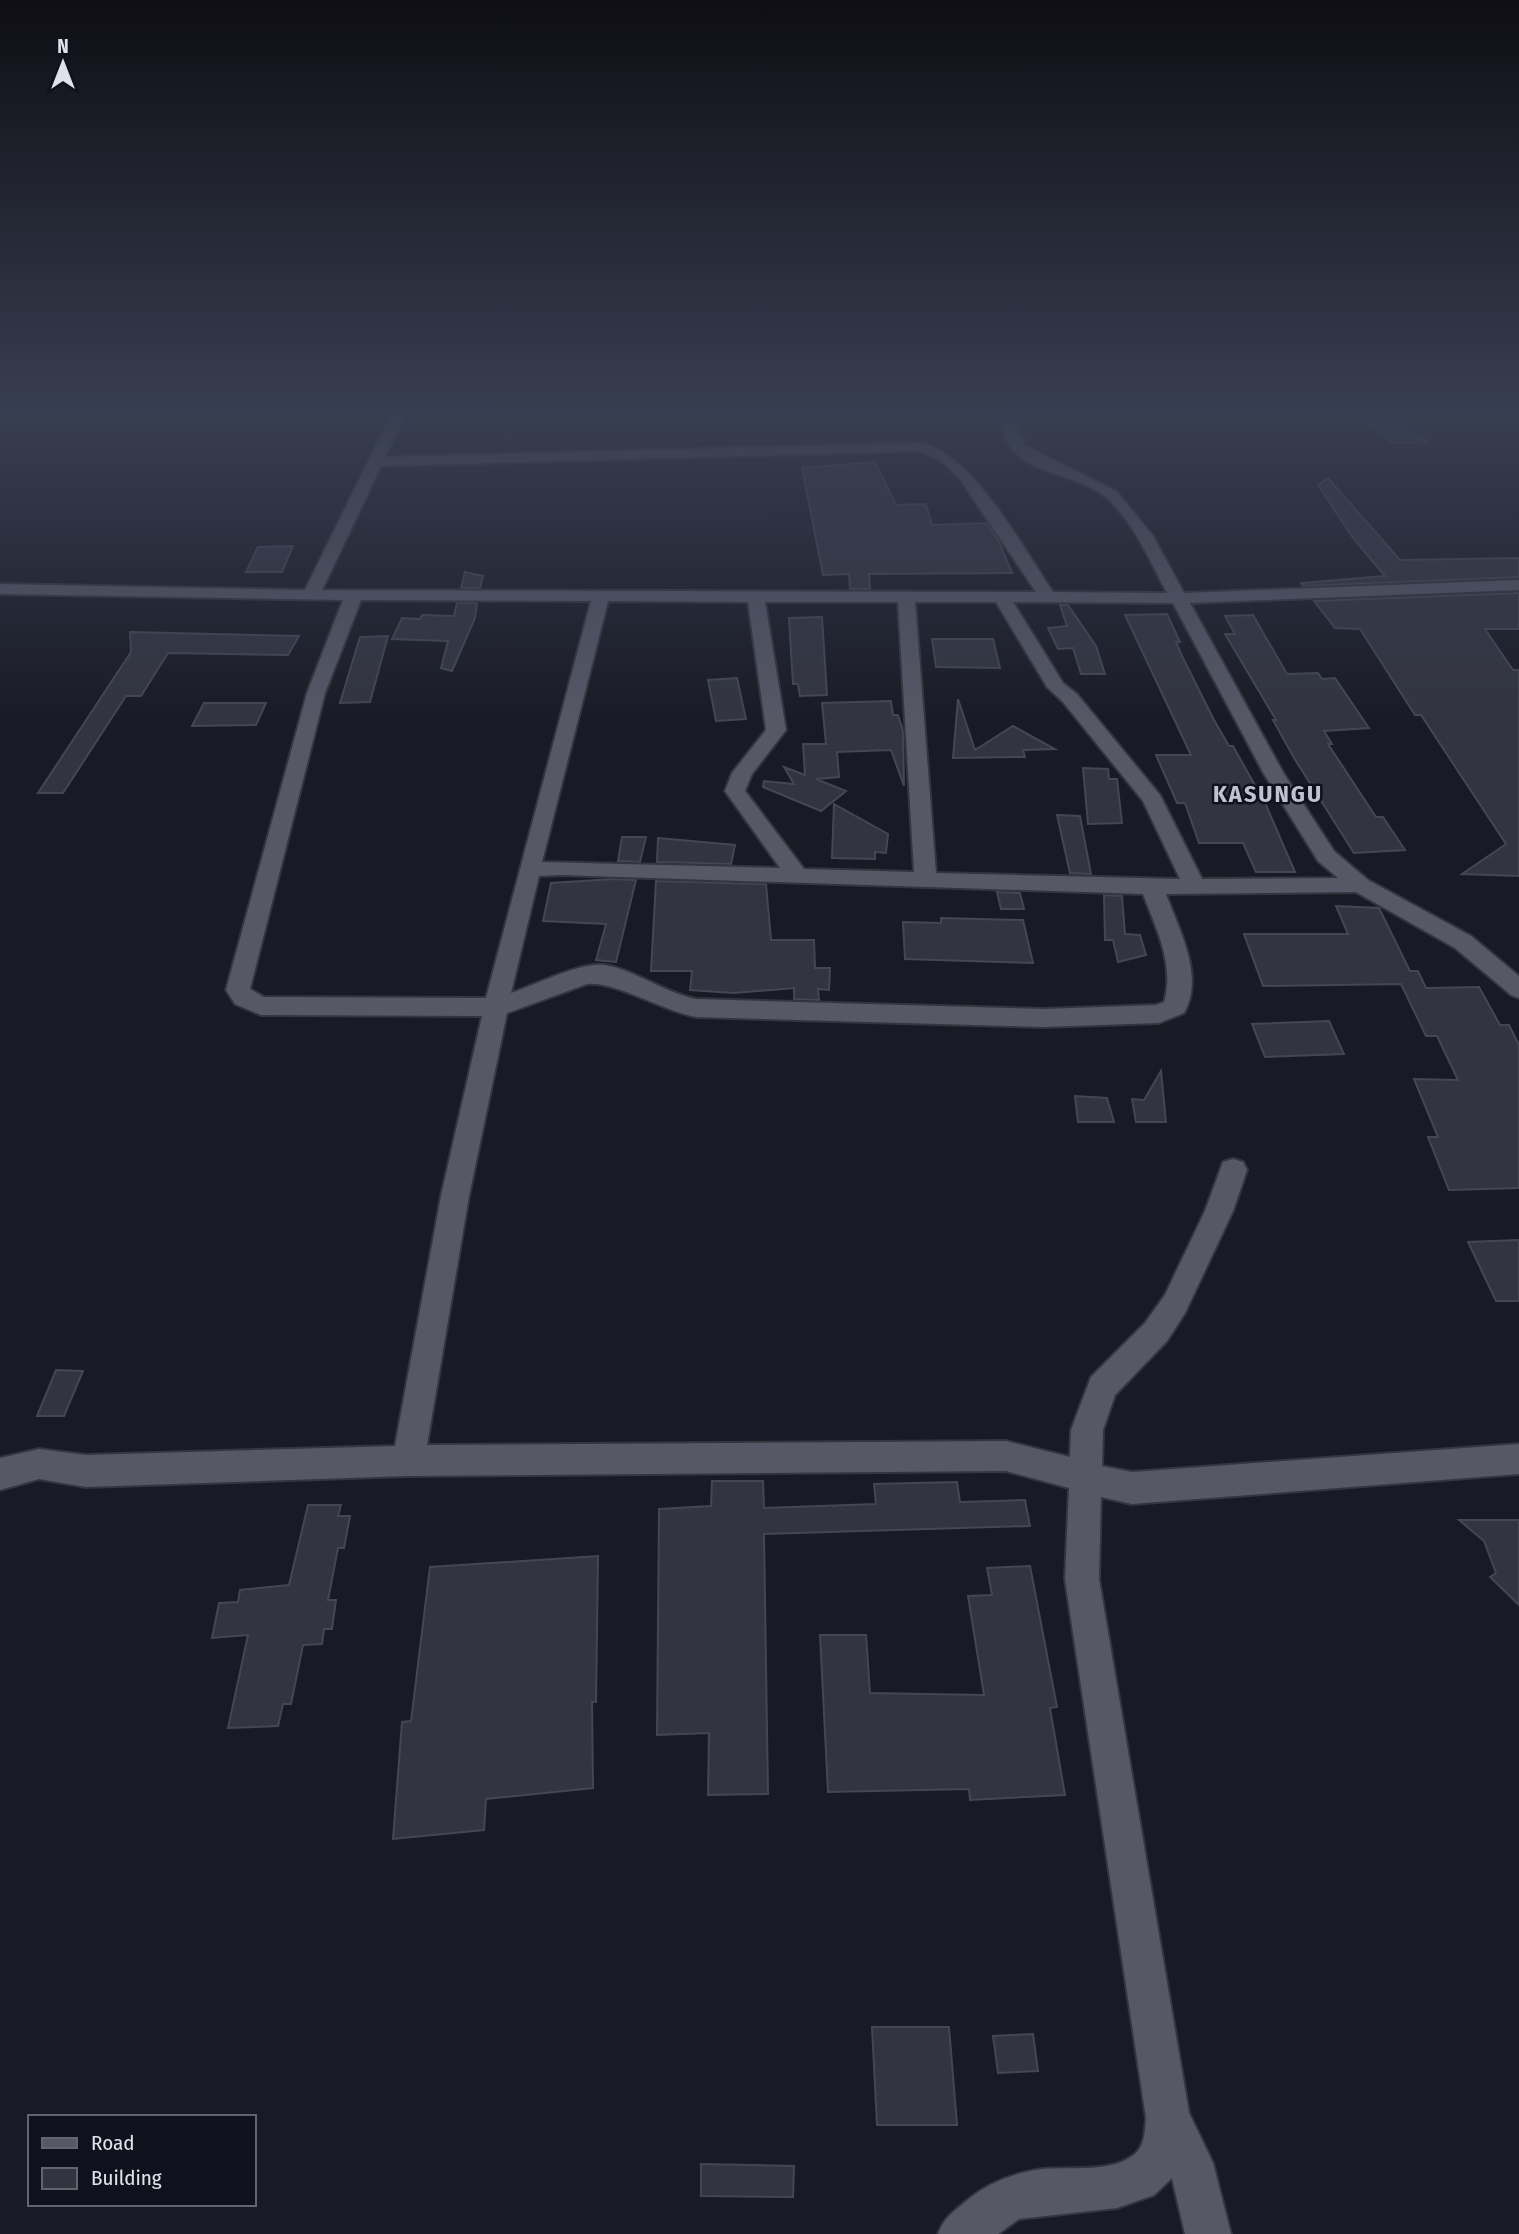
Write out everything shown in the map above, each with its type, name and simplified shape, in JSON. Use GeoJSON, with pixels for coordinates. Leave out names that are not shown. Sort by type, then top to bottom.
{"type":"FeatureCollection","features":[{"type":"Feature","properties":{"kind":"street"},"geometry":{"type":"LineString","coordinates":[[312,595],[350,515]]}},
{"type":"Feature","properties":{"kind":"street"},"geometry":{"type":"LineString","coordinates":[[991,515],[1048,597]]}},
{"type":"Feature","properties":{"kind":"street"},"geometry":{"type":"LineString","coordinates":[[1128,515],[1145,536],[1273,774],[1325,856],[1360,886],[1463,942],[1519,989]]}},
{"type":"Feature","properties":{"kind":"street"},"geometry":{"type":"LineString","coordinates":[[0,589],[312,595],[1177,598],[1519,585]]}},
{"type":"Feature","properties":{"kind":"street"},"geometry":{"type":"LineString","coordinates":[[354,595],[316,693],[238,990],[244,998],[261,1006],[498,1007],[584,976],[603,973],[675,1004],[696,1008],[1043,1018],[1159,1014],[1175,1007],[1181,994],[1179,969],[1152,887]]}},
{"type":"Feature","properties":{"kind":"street"},"geometry":{"type":"LineString","coordinates":[[408,1461],[441,1266],[474,1106],[529,870],[601,595]]}},
{"type":"Feature","properties":{"kind":"street"},"geometry":{"type":"LineString","coordinates":[[756,597],[776,730],[772,740],[761,749],[737,779],[735,791],[797,875]]}},
{"type":"Feature","properties":{"kind":"street"},"geometry":{"type":"LineString","coordinates":[[906,597],[926,880]]}},
{"type":"Feature","properties":{"kind":"street"},"geometry":{"type":"LineString","coordinates":[[1001,597],[1056,687],[1070,698],[1153,799],[1195,887]]}},
{"type":"Feature","properties":{"kind":"street"},"geometry":{"type":"LineString","coordinates":[[529,870],[561,868],[1152,887],[1360,886]]}},
{"type":"Feature","properties":{"kind":"street"},"geometry":{"type":"LineString","coordinates":[[961,2234],[988,2210],[1018,2196],[1072,2188],[1127,2185],[1145,2178],[1158,2166],[1166,2150],[1168,2118],[1097,1693],[1082,1579],[1087,1430],[1102,1387],[1156,1332],[1175,1304],[1219,1211],[1233,1170]]}},
{"type":"Feature","properties":{"kind":"street"},"geometry":{"type":"LineString","coordinates":[[0,1474],[39,1464],[86,1471],[408,1461],[1006,1457],[1034,1461],[1132,1488],[1519,1459]]}},
{"type":"Feature","properties":{"kind":"street"},"geometry":{"type":"LineString","coordinates":[[1168,2118],[1191,2163],[1208,2234]]}},
{"type":"Feature","properties":{"kind":"building"},"geometry":{"type":"Polygon","coordinates":[[[811,515],[929,515],[932,525],[987,523],[999,542],[1012,573],[869,574],[870,589],[850,589],[849,574],[823,575],[811,515]]]}},
{"type":"Feature","properties":{"kind":"building"},"geometry":{"type":"Polygon","coordinates":[[[1338,515],[1361,515],[1400,560],[1519,558],[1519,577],[1303,586],[1301,583],[1385,576],[1338,515]]]}},
{"type":"Feature","properties":{"kind":"building"},"geometry":{"type":"Polygon","coordinates":[[[293,546],[282,572],[246,572],[258,547],[293,546]]]}},
{"type":"Feature","properties":{"kind":"building"},"geometry":{"type":"Polygon","coordinates":[[[465,572],[483,576],[480,588],[461,588],[465,572]]]}},
{"type":"Feature","properties":{"kind":"building"},"geometry":{"type":"Polygon","coordinates":[[[1519,593],[1519,629],[1485,629],[1513,670],[1519,670],[1519,876],[1462,874],[1506,844],[1421,715],[1415,715],[1360,629],[1335,628],[1314,601],[1519,593]]]}},
{"type":"Feature","properties":{"kind":"building"},"geometry":{"type":"Polygon","coordinates":[[[457,603],[477,603],[475,618],[452,671],[441,668],[448,641],[392,639],[402,618],[420,619],[422,615],[454,616],[457,603]]]}},
{"type":"Feature","properties":{"kind":"building"},"geometry":{"type":"Polygon","coordinates":[[[1060,605],[1068,605],[1096,646],[1105,674],[1081,674],[1073,648],[1058,649],[1048,628],[1067,626],[1060,605]]]}},
{"type":"Feature","properties":{"kind":"building"},"geometry":{"type":"Polygon","coordinates":[[[1167,614],[1180,642],[1176,642],[1182,656],[1214,720],[1229,746],[1233,746],[1266,805],[1295,872],[1256,872],[1243,843],[1199,843],[1185,803],[1177,803],[1156,755],[1191,755],[1125,615],[1167,614]]]}},
{"type":"Feature","properties":{"kind":"building"},"geometry":{"type":"Polygon","coordinates":[[[1253,615],[1287,674],[1318,673],[1322,679],[1335,678],[1369,728],[1324,731],[1332,744],[1328,744],[1376,817],[1383,817],[1405,850],[1354,853],[1294,758],[1273,720],[1276,720],[1225,634],[1235,634],[1225,616],[1253,615]]]}},
{"type":"Feature","properties":{"kind":"building"},"geometry":{"type":"Polygon","coordinates":[[[822,617],[827,695],[800,696],[798,684],[793,684],[789,618],[822,617]]]}},
{"type":"Feature","properties":{"kind":"building"},"geometry":{"type":"Polygon","coordinates":[[[130,632],[299,636],[288,655],[168,653],[141,696],[126,696],[63,793],[38,793],[131,652],[130,632]]]}},
{"type":"Feature","properties":{"kind":"building"},"geometry":{"type":"Polygon","coordinates":[[[388,636],[370,702],[340,703],[360,637],[388,636]]]}},
{"type":"Feature","properties":{"kind":"building"},"geometry":{"type":"Polygon","coordinates":[[[932,639],[993,639],[1000,668],[936,667],[932,639]]]}},
{"type":"Feature","properties":{"kind":"building"},"geometry":{"type":"Polygon","coordinates":[[[737,678],[746,719],[716,721],[708,680],[737,678]]]}},
{"type":"Feature","properties":{"kind":"building"},"geometry":{"type":"Polygon","coordinates":[[[958,699],[975,750],[1013,726],[1055,749],[1023,750],[1025,757],[953,758],[958,699]]]}},
{"type":"Feature","properties":{"kind":"building"},"geometry":{"type":"Polygon","coordinates":[[[891,701],[893,715],[898,715],[903,731],[904,786],[891,750],[837,752],[839,777],[816,779],[846,791],[821,811],[763,787],[764,781],[794,784],[784,767],[805,775],[803,744],[826,744],[822,703],[891,701]]]}},
{"type":"Feature","properties":{"kind":"building"},"geometry":{"type":"Polygon","coordinates":[[[204,703],[266,703],[256,725],[192,726],[204,703]]]}},
{"type":"Feature","properties":{"kind":"building"},"geometry":{"type":"Polygon","coordinates":[[[1083,768],[1108,769],[1109,779],[1117,779],[1122,823],[1088,824],[1083,768]]]}},
{"type":"Feature","properties":{"kind":"building"},"geometry":{"type":"Polygon","coordinates":[[[834,804],[888,834],[886,853],[875,852],[875,859],[832,858],[834,804]]]}},
{"type":"Feature","properties":{"kind":"building"},"geometry":{"type":"Polygon","coordinates":[[[1057,815],[1080,816],[1091,874],[1070,873],[1057,815]]]}},
{"type":"Feature","properties":{"kind":"building"},"geometry":{"type":"Polygon","coordinates":[[[622,837],[646,837],[640,862],[618,861],[622,837]]]}},
{"type":"Feature","properties":{"kind":"building"},"geometry":{"type":"Polygon","coordinates":[[[658,838],[735,845],[731,864],[657,862],[658,838]]]}},
{"type":"Feature","properties":{"kind":"building"},"geometry":{"type":"Polygon","coordinates":[[[636,880],[616,962],[596,960],[606,924],[543,921],[551,883],[636,880]]]}},
{"type":"Feature","properties":{"kind":"building"},"geometry":{"type":"Polygon","coordinates":[[[656,881],[766,884],[771,940],[814,940],[815,968],[830,968],[829,990],[818,989],[819,1000],[814,1000],[794,999],[794,988],[734,993],[690,990],[692,971],[651,971],[656,881]]]}},
{"type":"Feature","properties":{"kind":"building"},"geometry":{"type":"Polygon","coordinates":[[[997,892],[1020,893],[1024,909],[1001,909],[997,892]]]}},
{"type":"Feature","properties":{"kind":"building"},"geometry":{"type":"Polygon","coordinates":[[[1104,895],[1122,896],[1125,934],[1140,935],[1146,955],[1118,962],[1113,940],[1105,940],[1104,895]]]}},
{"type":"Feature","properties":{"kind":"building"},"geometry":{"type":"Polygon","coordinates":[[[1336,906],[1379,908],[1410,971],[1418,971],[1426,988],[1479,987],[1500,1025],[1509,1025],[1519,1045],[1519,1188],[1449,1190],[1428,1137],[1438,1137],[1414,1079],[1458,1080],[1437,1036],[1426,1036],[1401,984],[1263,986],[1244,934],[1348,934],[1336,906]]]}},
{"type":"Feature","properties":{"kind":"building"},"geometry":{"type":"Polygon","coordinates":[[[941,918],[1023,920],[1033,963],[905,959],[903,922],[941,923],[941,918]]]}},
{"type":"Feature","properties":{"kind":"building"},"geometry":{"type":"Polygon","coordinates":[[[1329,1021],[1344,1054],[1265,1057],[1252,1024],[1329,1021]]]}},
{"type":"Feature","properties":{"kind":"building"},"geometry":{"type":"Polygon","coordinates":[[[1161,1071],[1166,1122],[1136,1122],[1132,1099],[1144,1100],[1161,1071]]]}},
{"type":"Feature","properties":{"kind":"building"},"geometry":{"type":"Polygon","coordinates":[[[1075,1096],[1107,1098],[1114,1122],[1078,1122],[1075,1096]]]}},
{"type":"Feature","properties":{"kind":"building"},"geometry":{"type":"Polygon","coordinates":[[[1519,1240],[1519,1301],[1496,1301],[1468,1242],[1519,1240]]]}},
{"type":"Feature","properties":{"kind":"building"},"geometry":{"type":"Polygon","coordinates":[[[56,1370],[83,1371],[64,1416],[37,1416],[56,1370]]]}},
{"type":"Feature","properties":{"kind":"building"},"geometry":{"type":"Polygon","coordinates":[[[712,1481],[763,1481],[764,1508],[876,1504],[874,1484],[957,1482],[960,1502],[1025,1500],[1030,1526],[764,1534],[768,1794],[708,1795],[709,1733],[657,1735],[659,1509],[711,1506],[712,1481]]]}},
{"type":"Feature","properties":{"kind":"building"},"geometry":{"type":"Polygon","coordinates":[[[308,1505],[341,1505],[338,1516],[350,1516],[344,1548],[338,1548],[328,1600],[336,1600],[332,1629],[324,1629],[322,1644],[303,1645],[291,1704],[283,1704],[278,1726],[228,1728],[248,1635],[212,1638],[219,1603],[238,1602],[240,1590],[289,1585],[308,1505]]]}},
{"type":"Feature","properties":{"kind":"building"},"geometry":{"type":"Polygon","coordinates":[[[1459,1520],[1519,1520],[1519,1605],[1490,1577],[1496,1573],[1484,1541],[1459,1520]]]}},
{"type":"Feature","properties":{"kind":"building"},"geometry":{"type":"Polygon","coordinates":[[[598,1556],[596,1702],[592,1702],[593,1788],[486,1799],[484,1830],[393,1839],[402,1722],[411,1721],[430,1567],[598,1556]]]}},
{"type":"Feature","properties":{"kind":"building"},"geometry":{"type":"Polygon","coordinates":[[[1030,1566],[1057,1707],[1050,1708],[1065,1795],[970,1800],[969,1789],[828,1792],[820,1635],[866,1635],[870,1693],[984,1695],[968,1596],[992,1595],[987,1568],[1030,1566]]]}},
{"type":"Feature","properties":{"kind":"building"},"geometry":{"type":"Polygon","coordinates":[[[872,2027],[949,2027],[957,2125],[877,2125],[872,2027]]]}},
{"type":"Feature","properties":{"kind":"building"},"geometry":{"type":"Polygon","coordinates":[[[1033,2034],[1038,2071],[998,2073],[993,2036],[1033,2034]]]}},
{"type":"Feature","properties":{"kind":"building"},"geometry":{"type":"Polygon","coordinates":[[[701,2164],[794,2166],[793,2197],[701,2196],[701,2164]]]}},
{"type":"Feature","properties":{"kind":"district","name":"KASUNGU"},"geometry":{"type":"Point","coordinates":[1268,794]}}]}
